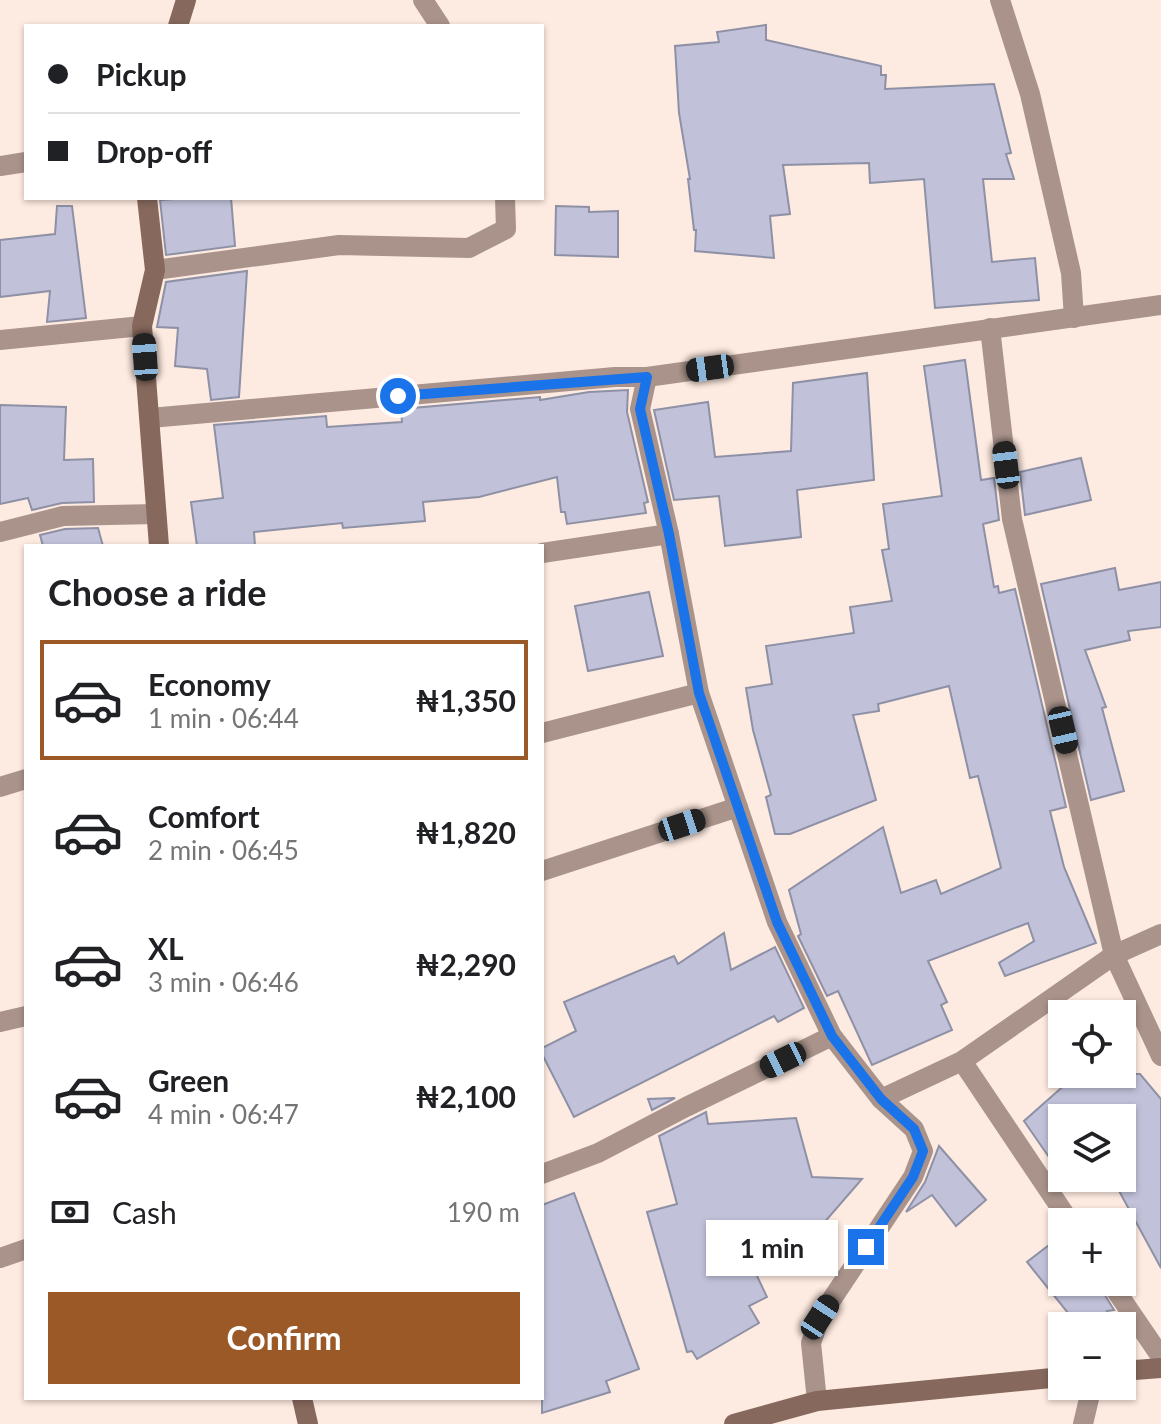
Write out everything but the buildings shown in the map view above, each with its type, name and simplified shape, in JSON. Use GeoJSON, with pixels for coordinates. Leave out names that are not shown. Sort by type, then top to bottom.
{"type":"FeatureCollection","features":[{"type":"Feature","properties":{"kind":"street"},"geometry":{"type":"LineString","coordinates":[[179,24],[186,0]]}},
{"type":"Feature","properties":{"kind":"street"},"geometry":{"type":"LineString","coordinates":[[423,0],[439,24]]}},
{"type":"Feature","properties":{"kind":"street"},"geometry":{"type":"LineString","coordinates":[[1000,0],[1030,94],[1071,273],[1074,318]]}},
{"type":"Feature","properties":{"kind":"street"},"geometry":{"type":"LineString","coordinates":[[0,166],[24,162]]}},
{"type":"Feature","properties":{"kind":"street"},"geometry":{"type":"LineString","coordinates":[[147,200],[155,270],[142,326],[159,544]]}},
{"type":"Feature","properties":{"kind":"street"},"geometry":{"type":"LineString","coordinates":[[155,270],[339,245],[469,248],[506,229],[505,200]]}},
{"type":"Feature","properties":{"kind":"street"},"geometry":{"type":"LineString","coordinates":[[150,418],[647,377],[1161,305]]}},
{"type":"Feature","properties":{"kind":"street"},"geometry":{"type":"LineString","coordinates":[[0,340],[142,326]]}},
{"type":"Feature","properties":{"kind":"street"},"geometry":{"type":"LineString","coordinates":[[990,328],[1012,519],[1114,955],[1161,1056]]}},
{"type":"Feature","properties":{"kind":"street"},"geometry":{"type":"LineString","coordinates":[[647,377],[640,409],[669,534],[699,693],[777,922],[832,1036],[881,1099],[914,1129],[923,1151],[913,1177],[820,1317],[811,1343],[817,1401]]}},
{"type":"Feature","properties":{"kind":"street"},"geometry":{"type":"LineString","coordinates":[[0,532],[63,516],[156,514]]}},
{"type":"Feature","properties":{"kind":"street"},"geometry":{"type":"LineString","coordinates":[[544,553],[669,534]]}},
{"type":"Feature","properties":{"kind":"street"},"geometry":{"type":"LineString","coordinates":[[544,732],[699,693]]}},
{"type":"Feature","properties":{"kind":"street"},"geometry":{"type":"LineString","coordinates":[[0,787],[24,780]]}},
{"type":"Feature","properties":{"kind":"street"},"geometry":{"type":"LineString","coordinates":[[544,870],[738,807]]}},
{"type":"Feature","properties":{"kind":"street"},"geometry":{"type":"LineString","coordinates":[[881,1099],[962,1061],[1114,955],[1161,934]]}},
{"type":"Feature","properties":{"kind":"street"},"geometry":{"type":"LineString","coordinates":[[0,1022],[24,1016]]}},
{"type":"Feature","properties":{"kind":"street"},"geometry":{"type":"LineString","coordinates":[[544,1173],[598,1153],[832,1036]]}},
{"type":"Feature","properties":{"kind":"street"},"geometry":{"type":"LineString","coordinates":[[962,1061],[1061,1208]]}},
{"type":"Feature","properties":{"kind":"street"},"geometry":{"type":"LineString","coordinates":[[0,1258],[24,1250]]}},
{"type":"Feature","properties":{"kind":"street"},"geometry":{"type":"LineString","coordinates":[[1120,1296],[1161,1357]]}},
{"type":"Feature","properties":{"kind":"street"},"geometry":{"type":"LineString","coordinates":[[1136,1370],[1161,1368]]}},
{"type":"Feature","properties":{"kind":"street"},"geometry":{"type":"LineString","coordinates":[[734,1424],[817,1401],[1048,1378]]}},
{"type":"Feature","properties":{"kind":"street"},"geometry":{"type":"LineString","coordinates":[[302,1400],[308,1424]]}},
{"type":"Feature","properties":{"kind":"street"},"geometry":{"type":"LineString","coordinates":[[1083,1424],[1089,1400]]}},
{"type":"Feature","properties":{"kind":"route"},"geometry":{"type":"LineString","coordinates":[[398,396],[615,377],[647,377],[640,409],[669,534],[699,693],[777,922],[832,1036],[881,1099],[914,1129],[923,1151],[913,1177],[866,1247]]}}]}
